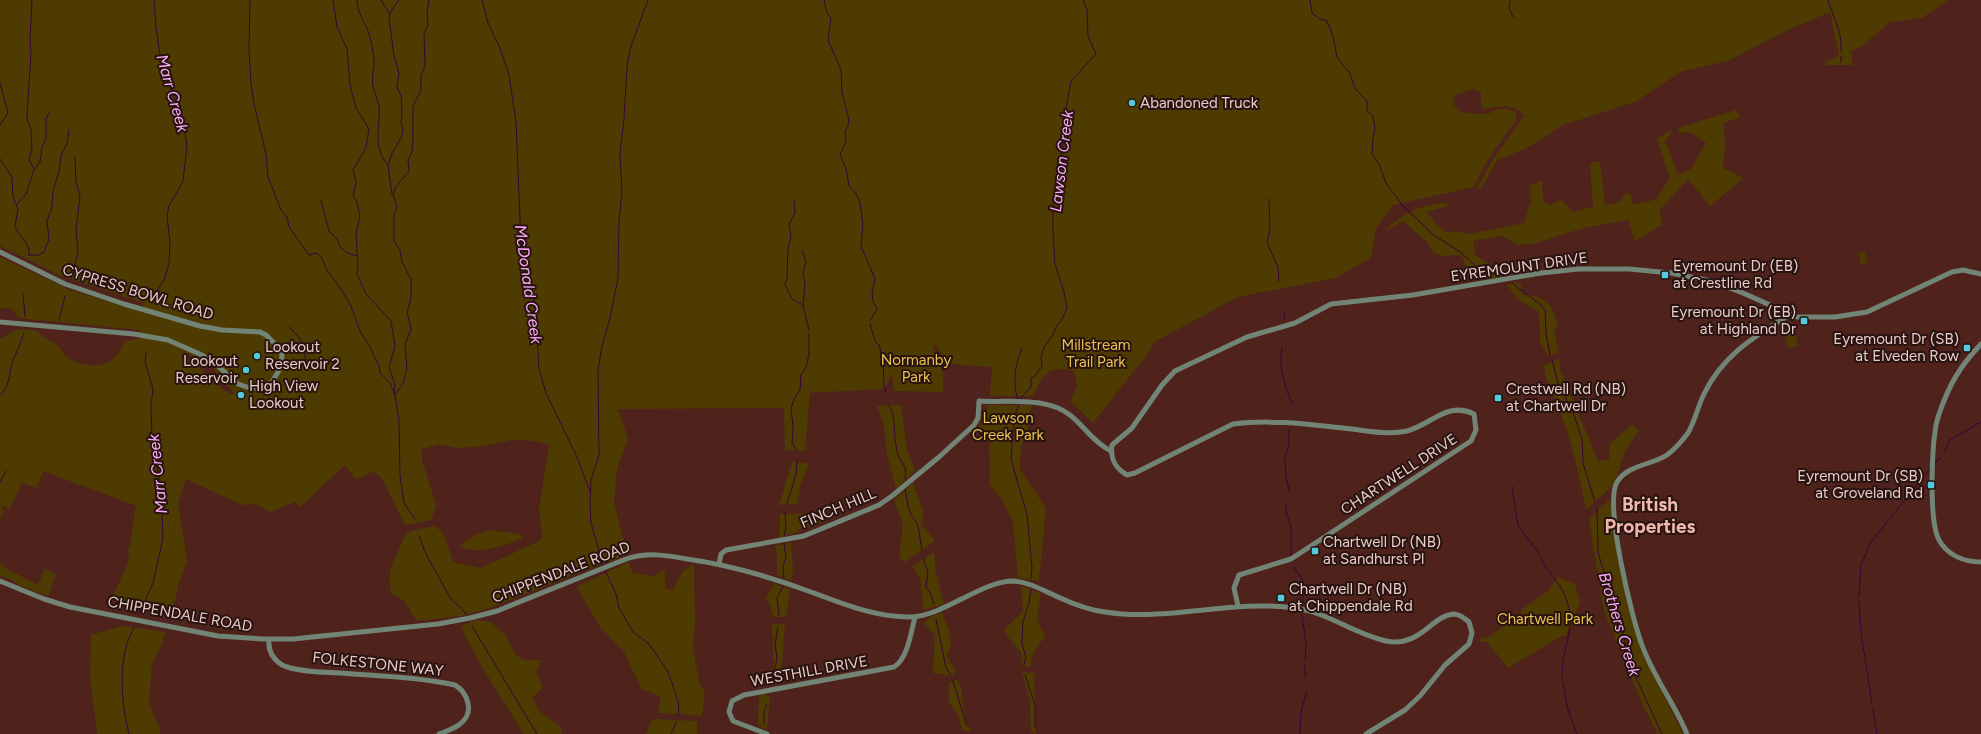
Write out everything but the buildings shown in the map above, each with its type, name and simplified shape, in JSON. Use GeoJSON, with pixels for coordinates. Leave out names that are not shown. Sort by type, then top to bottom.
{"type":"FeatureCollection","features":[{"type":"Feature","properties":{"kind":"street","name":"CYPRESS BOWL ROAD"},"geometry":{"type":"LineString","coordinates":[[0,252],[65,284],[124,304],[200,326],[260,332],[266,335],[280,349],[282,355],[281,367],[272,382],[262,387],[250,388],[238,384],[218,366],[202,355],[168,340],[129,333],[0,322]]}},
{"type":"Feature","properties":{"kind":"street","name":"EYREMOUNT DRIVE"},"geometry":{"type":"LineString","coordinates":[[1111,451],[1112,445],[1117,439],[1132,428],[1162,385],[1175,371],[1247,337],[1294,323],[1331,304],[1348,304],[1414,295],[1541,273],[1578,269],[1629,269],[1671,273],[1711,281],[1743,293],[1790,315],[1816,318],[1852,315],[1879,307],[1952,272],[1963,270],[1981,274]]}},
{"type":"Feature","properties":{"kind":"street"},"geometry":{"type":"LineString","coordinates":[[1687,734],[1642,646],[1635,624],[1619,554],[1614,488],[1617,482],[1629,471],[1666,455],[1674,448],[1688,432],[1704,394],[1722,365],[1755,335],[1790,315]]}},
{"type":"Feature","properties":{"kind":"street"},"geometry":{"type":"LineString","coordinates":[[1981,344],[1955,375],[1950,385],[1938,416],[1932,449],[1935,525],[1938,538],[1950,552],[1960,558],[1968,562],[1981,562]]}},
{"type":"Feature","properties":{"kind":"street","name":"FINCH HILL"},"geometry":{"type":"LineString","coordinates":[[719,564],[721,554],[726,550],[804,536],[879,505],[898,492],[970,428],[978,418],[980,402],[1053,405],[1070,415],[1084,429],[1111,451]]}},
{"type":"Feature","properties":{"kind":"street","name":"CHARTWELL DRIVE"},"geometry":{"type":"LineString","coordinates":[[1111,451],[1115,466],[1127,475],[1135,473],[1233,424],[1246,422],[1297,424],[1387,432],[1406,431],[1457,409],[1474,414],[1476,430],[1471,441],[1291,559],[1239,575],[1234,588],[1238,606]]}},
{"type":"Feature","properties":{"kind":"street","name":"CHIPPENDALE ROAD"},"geometry":{"type":"LineString","coordinates":[[0,582],[44,600],[70,607],[207,634],[269,640],[308,638],[458,621],[497,611],[640,554],[655,554],[719,564],[766,576],[867,612],[915,617],[963,600],[1002,582],[1011,581],[1034,586],[1061,599],[1084,607],[1122,615],[1143,615],[1238,606]]}},
{"type":"Feature","properties":{"kind":"street"},"geometry":{"type":"LineString","coordinates":[[1238,606],[1296,608],[1308,611],[1373,637],[1393,642],[1412,638],[1448,615],[1460,615],[1469,622],[1472,633],[1469,644],[1445,665],[1420,696],[1405,710],[1366,734]]}},
{"type":"Feature","properties":{"kind":"street","name":"WESTHILL DRIVE"},"geometry":{"type":"LineString","coordinates":[[767,734],[733,721],[730,706],[736,698],[894,667],[902,660],[915,617]]}},
{"type":"Feature","properties":{"kind":"street","name":"FOLKESTONE WAY"},"geometry":{"type":"LineString","coordinates":[[269,640],[271,654],[281,664],[287,667],[324,672],[386,676],[455,685],[462,689],[466,695],[469,704],[468,712],[465,719],[459,725],[439,734]]}},
{"type":"Feature","properties":{"kind":"green space"},"geometry":{"type":"Polygon","coordinates":[[[0,0],[1948,0],[1922,18],[1890,22],[1862,46],[1851,51],[1853,65],[1826,65],[1825,62],[1839,56],[1830,12],[1786,31],[1728,61],[1682,71],[1635,102],[1563,125],[1527,148],[1497,160],[1481,189],[1478,188],[1478,186],[1494,158],[1524,116],[1515,108],[1504,106],[1481,109],[1481,93],[1474,89],[1455,95],[1453,104],[1461,112],[1479,114],[1491,113],[1495,110],[1504,108],[1517,114],[1516,120],[1485,164],[1474,187],[1393,205],[1376,228],[1371,258],[1335,278],[1238,297],[1154,342],[1149,352],[1093,423],[1070,401],[1077,386],[1074,371],[1065,369],[1052,370],[1040,382],[1033,396],[990,396],[992,367],[950,364],[935,345],[933,346],[943,375],[943,392],[894,391],[892,374],[884,389],[810,393],[805,451],[785,450],[784,408],[618,409],[628,439],[617,469],[614,502],[626,551],[624,552],[625,555],[487,609],[460,616],[418,621],[413,616],[405,602],[392,594],[390,585],[391,570],[406,533],[436,526],[444,535],[453,562],[481,568],[541,540],[542,533],[539,509],[549,445],[535,441],[512,440],[484,446],[456,448],[440,444],[422,449],[422,460],[436,505],[431,520],[405,525],[383,480],[374,471],[356,480],[345,465],[300,507],[295,502],[271,512],[254,504],[242,505],[186,479],[178,504],[187,560],[178,586],[172,614],[157,609],[152,600],[146,609],[117,606],[113,596],[129,560],[128,551],[136,506],[43,471],[37,488],[22,483],[9,510],[3,505],[1,506],[5,513],[2,513],[0,521],[0,339],[18,329],[38,331],[46,339],[57,345],[66,356],[72,360],[78,363],[96,365],[113,359],[119,353],[125,341],[139,339],[140,330],[19,318],[10,308],[0,309],[0,257],[70,290],[143,312],[144,303],[61,276],[0,246],[0,0]],[[181,354],[182,358],[193,364],[195,362],[199,364],[199,367],[213,379],[211,381],[229,393],[235,395],[212,367],[197,357],[181,354]]]}},
{"type":"Feature","properties":{"kind":"green space"},"geometry":{"type":"Polygon","coordinates":[[[1736,110],[1740,117],[1724,123],[1725,146],[1723,168],[1744,178],[1710,206],[1688,179],[1660,210],[1662,225],[1635,241],[1628,220],[1584,228],[1536,243],[1519,245],[1501,236],[1473,241],[1475,255],[1499,270],[1501,278],[1480,279],[1477,273],[1465,265],[1463,257],[1457,255],[1442,256],[1433,252],[1427,242],[1403,221],[1388,230],[1386,229],[1407,213],[1447,202],[1448,206],[1427,212],[1436,224],[1446,232],[1458,231],[1470,234],[1524,223],[1531,201],[1529,186],[1542,180],[1543,201],[1550,205],[1562,200],[1573,212],[1593,207],[1590,163],[1600,161],[1605,205],[1620,202],[1626,192],[1631,195],[1633,205],[1658,199],[1659,194],[1670,178],[1657,139],[1671,130],[1671,134],[1665,141],[1678,175],[1691,169],[1706,143],[1690,132],[1680,133],[1678,128],[1736,110]]]}},
{"type":"Feature","properties":{"kind":"green space"},"geometry":{"type":"Polygon","coordinates":[[[1865,252],[1867,263],[1861,265],[1858,253],[1865,252]]]}},
{"type":"Feature","properties":{"kind":"green space"},"geometry":{"type":"Polygon","coordinates":[[[1516,282],[1521,284],[1522,294],[1542,299],[1549,305],[1558,324],[1554,331],[1559,353],[1548,356],[1540,342],[1539,312],[1518,299],[1507,285],[1516,282]]]}},
{"type":"Feature","properties":{"kind":"green space"},"geometry":{"type":"Polygon","coordinates":[[[1794,329],[1798,346],[1788,348],[1784,332],[1794,329]]]}},
{"type":"Feature","properties":{"kind":"green space"},"geometry":{"type":"Polygon","coordinates":[[[1560,359],[1560,370],[1598,461],[1609,460],[1610,443],[1632,425],[1639,430],[1625,451],[1617,475],[1611,487],[1586,510],[1572,448],[1545,371],[1544,365],[1560,359]]]}},
{"type":"Feature","properties":{"kind":"green space"},"geometry":{"type":"Polygon","coordinates":[[[901,405],[907,450],[915,470],[896,489],[887,455],[884,426],[877,406],[901,405]]]}},
{"type":"Feature","properties":{"kind":"green space","name":"Lawson Creek Park"},"geometry":{"type":"Polygon","coordinates":[[[988,405],[1032,405],[1027,423],[1028,431],[1021,445],[1020,469],[1046,508],[1039,581],[1018,578],[1013,522],[1002,500],[990,485],[989,432],[979,427],[988,405]]]}},
{"type":"Feature","properties":{"kind":"green space"},"geometry":{"type":"Polygon","coordinates":[[[792,461],[809,464],[800,487],[797,504],[779,505],[792,461]]]}},
{"type":"Feature","properties":{"kind":"green space"},"geometry":{"type":"Polygon","coordinates":[[[913,483],[923,510],[922,525],[935,541],[905,562],[899,558],[903,525],[894,500],[913,483]]]}},
{"type":"Feature","properties":{"kind":"green space"},"geometry":{"type":"Polygon","coordinates":[[[1610,499],[1613,509],[1617,559],[1628,606],[1642,653],[1683,734],[1657,734],[1638,694],[1604,611],[1589,519],[1610,499]]]}},
{"type":"Feature","properties":{"kind":"green space"},"geometry":{"type":"Polygon","coordinates":[[[780,514],[819,514],[824,517],[824,522],[799,529],[798,532],[779,538],[780,514]]]}},
{"type":"Feature","properties":{"kind":"green space"},"geometry":{"type":"Polygon","coordinates":[[[489,530],[521,534],[523,538],[485,550],[461,547],[460,545],[475,535],[489,530]]]}},
{"type":"Feature","properties":{"kind":"green space"},"geometry":{"type":"Polygon","coordinates":[[[791,542],[793,571],[791,581],[777,575],[777,554],[775,546],[791,542]]]}},
{"type":"Feature","properties":{"kind":"green space"},"geometry":{"type":"Polygon","coordinates":[[[934,552],[936,573],[944,604],[924,610],[920,578],[912,566],[934,552]]]}},
{"type":"Feature","properties":{"kind":"green space"},"geometry":{"type":"Polygon","coordinates":[[[628,562],[633,573],[653,576],[665,570],[665,588],[672,591],[683,571],[694,564],[695,623],[693,648],[699,681],[705,693],[702,716],[658,713],[661,697],[642,690],[624,652],[600,627],[577,587],[628,562]]]}},
{"type":"Feature","properties":{"kind":"green space"},"geometry":{"type":"Polygon","coordinates":[[[0,563],[7,569],[38,585],[45,568],[56,575],[48,596],[18,585],[11,579],[0,576],[0,563]]]}},
{"type":"Feature","properties":{"kind":"green space","name":"Chartwell Park"},"geometry":{"type":"Polygon","coordinates":[[[1558,577],[1575,584],[1580,602],[1566,636],[1562,636],[1508,668],[1487,642],[1480,641],[1481,637],[1488,637],[1522,615],[1521,610],[1548,591],[1558,577]]]}},
{"type":"Feature","properties":{"kind":"green space"},"geometry":{"type":"Polygon","coordinates":[[[774,584],[790,589],[786,617],[773,617],[769,602],[765,599],[774,584]]]}},
{"type":"Feature","properties":{"kind":"green space"},"geometry":{"type":"Polygon","coordinates":[[[1021,586],[1041,593],[1037,619],[1045,637],[1033,654],[1031,666],[1022,667],[1021,652],[1012,643],[1004,630],[1023,611],[1021,586]]]}},
{"type":"Feature","properties":{"kind":"green space"},"geometry":{"type":"Polygon","coordinates":[[[942,612],[951,637],[951,645],[947,655],[955,669],[953,676],[933,673],[935,635],[924,623],[932,616],[942,612]]]}},
{"type":"Feature","properties":{"kind":"green space"},"geometry":{"type":"Polygon","coordinates":[[[476,620],[491,622],[506,636],[515,654],[524,660],[541,660],[536,672],[543,688],[533,697],[538,710],[560,726],[562,734],[523,734],[482,667],[461,626],[476,620]]]}},
{"type":"Feature","properties":{"kind":"green space"},"geometry":{"type":"Polygon","coordinates":[[[772,624],[785,624],[781,674],[774,669],[772,624]]]}},
{"type":"Feature","properties":{"kind":"green space"},"geometry":{"type":"Polygon","coordinates":[[[122,626],[166,632],[159,651],[152,663],[149,704],[159,726],[160,734],[97,734],[90,675],[91,635],[122,626]]]}},
{"type":"Feature","properties":{"kind":"green space"},"geometry":{"type":"Polygon","coordinates":[[[1022,672],[1034,673],[1036,734],[1031,732],[1030,702],[1022,672]]]}},
{"type":"Feature","properties":{"kind":"green space"},"geometry":{"type":"Polygon","coordinates":[[[957,680],[961,686],[965,719],[971,731],[962,730],[957,713],[949,703],[949,682],[957,680]]]}},
{"type":"Feature","properties":{"kind":"green space"},"geometry":{"type":"Polygon","coordinates":[[[765,694],[770,698],[767,730],[758,725],[759,695],[765,694]]]}},
{"type":"Feature","properties":{"kind":"green space"},"geometry":{"type":"Polygon","coordinates":[[[652,719],[697,721],[697,734],[646,734],[652,719]]]}},
{"type":"Feature","properties":{"kind":"waterway"},"geometry":{"type":"LineString","coordinates":[[17,204],[26,194],[34,169],[29,160],[32,149],[31,129],[27,120],[31,55],[30,38],[32,0]]}},
{"type":"Feature","properties":{"kind":"waterway","name":"Marr Creek"},"geometry":{"type":"LineString","coordinates":[[154,0],[162,69],[182,115],[187,146],[183,181],[169,206],[167,216],[170,243],[169,264],[164,280],[157,291],[156,300]]}},
{"type":"Feature","properties":{"kind":"waterway"},"geometry":{"type":"LineString","coordinates":[[250,0],[249,50],[251,83],[254,104],[266,154],[268,177],[281,210],[287,217],[289,227],[309,255],[316,253],[321,256],[327,270],[351,306],[360,331],[369,345],[379,366],[380,373],[390,383],[395,395]]}},
{"type":"Feature","properties":{"kind":"waterway"},"geometry":{"type":"LineString","coordinates":[[333,0],[337,27],[347,49],[350,85],[356,108],[369,129],[366,148],[353,170],[356,182],[353,196],[357,202],[360,216],[356,233],[357,274],[366,294],[391,321],[395,346],[389,367],[395,384],[394,393]]}},
{"type":"Feature","properties":{"kind":"waterway"},"geometry":{"type":"LineString","coordinates":[[357,0],[358,8],[370,37],[374,62],[374,91],[379,106],[378,143],[383,158],[388,165]]}},
{"type":"Feature","properties":{"kind":"waterway"},"geometry":{"type":"LineString","coordinates":[[381,0],[390,14]]}},
{"type":"Feature","properties":{"kind":"waterway"},"geometry":{"type":"LineString","coordinates":[[392,194],[388,166],[392,153],[401,138],[403,131],[401,122],[401,96],[397,87],[399,73],[394,56],[389,18],[391,11],[399,0]]}},
{"type":"Feature","properties":{"kind":"waterway"},"geometry":{"type":"LineString","coordinates":[[415,519],[404,503],[400,476],[399,420],[395,395],[403,383],[407,368],[405,345],[411,329],[407,312],[411,299],[411,279],[402,262],[400,250],[394,241],[394,215],[397,206],[393,196],[395,188],[409,171],[408,160],[412,152],[413,138],[413,106],[421,90],[421,75],[425,66],[424,33],[428,25],[427,13],[429,0]]}},
{"type":"Feature","properties":{"kind":"waterway","name":"McDonald Creek"},"geometry":{"type":"LineString","coordinates":[[482,0],[488,23],[500,48],[509,75],[516,122],[521,242],[535,303],[539,369],[546,393],[576,455],[590,491]]}},
{"type":"Feature","properties":{"kind":"waterway","name":"McDonald Creek"},"geometry":{"type":"LineString","coordinates":[[603,565],[591,523],[590,503],[591,480],[599,455],[598,370],[618,278],[619,221],[622,191],[620,153],[624,119],[627,67],[630,49],[648,0]]}},
{"type":"Feature","properties":{"kind":"waterway"},"geometry":{"type":"LineString","coordinates":[[824,0],[826,10],[831,19],[828,40],[841,70],[842,93],[849,120],[845,131],[846,141],[840,155],[846,168],[849,186],[856,193],[860,202],[863,225],[861,246],[875,279],[872,293],[873,302],[877,309],[870,321]]}},
{"type":"Feature","properties":{"kind":"waterway","name":"Lawson Creek"},"geometry":{"type":"LineString","coordinates":[[1020,399],[1031,387],[1031,378],[1035,376],[1042,366],[1041,357],[1044,347],[1053,335],[1057,325],[1062,320],[1067,308],[1064,292],[1055,264],[1053,200],[1063,143],[1065,114],[1071,81],[1096,54],[1088,36],[1087,10],[1083,0]]}},
{"type":"Feature","properties":{"kind":"waterway","name":"Brothers Creek"},"geometry":{"type":"LineString","coordinates":[[1310,0],[1312,13],[1320,19],[1327,21],[1333,36],[1337,57],[1349,72],[1356,90],[1367,101],[1367,111],[1373,116],[1375,129],[1372,154],[1379,164],[1386,183],[1403,206],[1435,236],[1460,252],[1477,267],[1506,276]]}},
{"type":"Feature","properties":{"kind":"waterway"},"geometry":{"type":"LineString","coordinates":[[1510,0],[1509,8],[1513,17]]}},
{"type":"Feature","properties":{"kind":"waterway"},"geometry":{"type":"LineString","coordinates":[[1828,0],[1839,31],[1841,51]]}},
{"type":"Feature","properties":{"kind":"waterway"},"geometry":{"type":"LineString","coordinates":[[1841,56],[1841,62]]}},
{"type":"Feature","properties":{"kind":"waterway"},"geometry":{"type":"LineString","coordinates":[[0,83],[8,113],[0,125]]}},
{"type":"Feature","properties":{"kind":"waterway"},"geometry":{"type":"LineString","coordinates":[[35,169],[40,162],[42,147],[46,139],[46,119],[49,113]]}},
{"type":"Feature","properties":{"kind":"waterway"},"geometry":{"type":"LineString","coordinates":[[29,255],[39,255],[44,252],[49,239],[47,221],[52,207],[53,191],[59,171],[61,155],[67,144],[69,130]]}},
{"type":"Feature","properties":{"kind":"waterway"},"geometry":{"type":"LineString","coordinates":[[71,278],[78,252],[76,230],[80,196],[76,182],[75,157]]}},
{"type":"Feature","properties":{"kind":"waterway"},"geometry":{"type":"LineString","coordinates":[[0,159],[12,177],[13,197],[18,209],[15,226],[28,246],[29,255]]}},
{"type":"Feature","properties":{"kind":"waterway"},"geometry":{"type":"LineString","coordinates":[[1269,199],[1270,229],[1267,243],[1278,267],[1279,281]]}},
{"type":"Feature","properties":{"kind":"waterway"},"geometry":{"type":"LineString","coordinates":[[321,200],[329,231],[337,239],[341,248],[348,253],[357,256]]}},
{"type":"Feature","properties":{"kind":"waterway"},"geometry":{"type":"LineString","coordinates":[[794,200],[795,213],[789,224],[791,236],[788,248],[787,278],[785,285],[792,299],[803,305]]}},
{"type":"Feature","properties":{"kind":"waterway"},"geometry":{"type":"LineString","coordinates":[[802,251],[806,261],[803,273],[805,284],[803,305],[809,330]]}},
{"type":"Feature","properties":{"kind":"waterway","name":"Brothers Creek"},"geometry":{"type":"LineString","coordinates":[[1513,284],[1540,304],[1545,311],[1546,333],[1550,355]]}},
{"type":"Feature","properties":{"kind":"waterway"},"geometry":{"type":"LineString","coordinates":[[23,293],[25,317]]}},
{"type":"Feature","properties":{"kind":"waterway"},"geometry":{"type":"LineString","coordinates":[[59,321],[65,296]]}},
{"type":"Feature","properties":{"kind":"waterway"},"geometry":{"type":"LineString","coordinates":[[1284,313],[1285,320]]}},
{"type":"Feature","properties":{"kind":"waterway"},"geometry":{"type":"LineString","coordinates":[[870,324],[875,341],[879,345],[883,359],[884,386],[886,393]]}},
{"type":"Feature","properties":{"kind":"waterway"},"geometry":{"type":"LineString","coordinates":[[289,327],[298,336],[303,345],[306,362]]}},
{"type":"Feature","properties":{"kind":"waterway"},"geometry":{"type":"LineString","coordinates":[[0,395],[6,388],[12,363],[24,333]]}},
{"type":"Feature","properties":{"kind":"waterway"},"geometry":{"type":"LineString","coordinates":[[797,451],[792,443],[793,427],[791,408],[795,397],[800,390],[801,375],[806,367],[809,354],[809,333]]}},
{"type":"Feature","properties":{"kind":"waterway"},"geometry":{"type":"LineString","coordinates":[[1282,347],[1281,361],[1283,377],[1287,392],[1293,405]]}},
{"type":"Feature","properties":{"kind":"waterway"},"geometry":{"type":"LineString","coordinates":[[1018,399],[1015,387],[1015,374],[1022,348]]}},
{"type":"Feature","properties":{"kind":"waterway","name":"Marr Creek"},"geometry":{"type":"LineString","coordinates":[[138,616],[153,583],[163,538],[161,486],[152,441],[151,405],[153,389],[145,362],[146,353]]}},
{"type":"Feature","properties":{"kind":"waterway","name":"Brothers Creek"},"geometry":{"type":"LineString","coordinates":[[1552,360],[1558,383],[1573,412],[1582,439],[1583,463],[1595,502]]}},
{"type":"Feature","properties":{"kind":"waterway","name":"Lawson Creek"},"geometry":{"type":"LineString","coordinates":[[1019,404],[1014,418],[1011,459],[1027,515],[1032,568],[1031,578]]}},
{"type":"Feature","properties":{"kind":"waterway"},"geometry":{"type":"LineString","coordinates":[[889,405],[893,415],[895,442],[898,456],[905,466],[905,479]]}},
{"type":"Feature","properties":{"kind":"waterway"},"geometry":{"type":"LineString","coordinates":[[1944,453],[1950,440],[1981,422]]}},
{"type":"Feature","properties":{"kind":"waterway"},"geometry":{"type":"LineString","coordinates":[[1289,430],[1289,446],[1285,456],[1286,477],[1289,490]]}},
{"type":"Feature","properties":{"kind":"waterway"},"geometry":{"type":"LineString","coordinates":[[1934,464],[1941,458]]}},
{"type":"Feature","properties":{"kind":"waterway"},"geometry":{"type":"LineString","coordinates":[[787,504],[796,474],[797,461]]}},
{"type":"Feature","properties":{"kind":"waterway"},"geometry":{"type":"LineString","coordinates":[[1859,596],[1861,565],[1871,542],[1930,469]]}},
{"type":"Feature","properties":{"kind":"waterway"},"geometry":{"type":"LineString","coordinates":[[0,482],[6,471]]}},
{"type":"Feature","properties":{"kind":"waterway"},"geometry":{"type":"LineString","coordinates":[[1512,486],[1518,526],[1539,553]]}},
{"type":"Feature","properties":{"kind":"waterway"},"geometry":{"type":"LineString","coordinates":[[905,488],[908,506],[918,526],[922,550]]}},
{"type":"Feature","properties":{"kind":"waterway"},"geometry":{"type":"LineString","coordinates":[[1286,503],[1286,512],[1291,527],[1291,555]]}},
{"type":"Feature","properties":{"kind":"waterway","name":"Brothers Creek"},"geometry":{"type":"LineString","coordinates":[[1597,508],[1598,553],[1622,626],[1629,663],[1662,734]]}},
{"type":"Feature","properties":{"kind":"waterway"},"geometry":{"type":"LineString","coordinates":[[784,536],[786,527],[785,513]]}},
{"type":"Feature","properties":{"kind":"waterway"},"geometry":{"type":"LineString","coordinates":[[419,536],[426,554],[449,596],[466,614]]}},
{"type":"Feature","properties":{"kind":"waterway"},"geometry":{"type":"LineString","coordinates":[[784,544],[786,557],[783,566],[784,578]]}},
{"type":"Feature","properties":{"kind":"waterway"},"geometry":{"type":"LineString","coordinates":[[1540,557],[1565,596],[1569,607],[1570,628],[1562,667],[1562,678]]}},
{"type":"Feature","properties":{"kind":"waterway"},"geometry":{"type":"LineString","coordinates":[[923,558],[928,572],[926,587],[931,594],[934,604]]}},
{"type":"Feature","properties":{"kind":"waterway"},"geometry":{"type":"LineString","coordinates":[[1294,567],[1303,581],[1303,601]]}},
{"type":"Feature","properties":{"kind":"waterway","name":"McDonald Creek"},"geometry":{"type":"LineString","coordinates":[[605,570],[616,594],[619,608],[633,632],[648,643],[668,671],[679,704],[678,715]]}},
{"type":"Feature","properties":{"kind":"waterway"},"geometry":{"type":"LineString","coordinates":[[779,615],[777,598],[783,587]]}},
{"type":"Feature","properties":{"kind":"waterway","name":"Lawson Creek"},"geometry":{"type":"LineString","coordinates":[[1024,665],[1026,658],[1022,643],[1023,622],[1029,603],[1031,589]]}},
{"type":"Feature","properties":{"kind":"waterway"},"geometry":{"type":"LineString","coordinates":[[1859,600],[1861,633],[1872,703]]}},
{"type":"Feature","properties":{"kind":"waterway"},"geometry":{"type":"LineString","coordinates":[[1302,615],[1306,643],[1305,660]]}},
{"type":"Feature","properties":{"kind":"waterway"},"geometry":{"type":"LineString","coordinates":[[936,619],[946,668],[951,675]]}},
{"type":"Feature","properties":{"kind":"waterway"},"geometry":{"type":"LineString","coordinates":[[472,626],[537,734]]}},
{"type":"Feature","properties":{"kind":"waterway"},"geometry":{"type":"LineString","coordinates":[[773,681],[777,657],[775,645],[778,627]]}},
{"type":"Feature","properties":{"kind":"waterway","name":"Marr Creek"},"geometry":{"type":"LineString","coordinates":[[129,734],[124,709],[122,680],[125,652],[134,628]]}},
{"type":"Feature","properties":{"kind":"waterway"},"geometry":{"type":"LineString","coordinates":[[1305,665],[1305,677]]}},
{"type":"Feature","properties":{"kind":"waterway","name":"Lawson Creek"},"geometry":{"type":"LineString","coordinates":[[1025,675],[1035,705],[1035,728]]}},
{"type":"Feature","properties":{"kind":"waterway"},"geometry":{"type":"LineString","coordinates":[[953,681],[967,726]]}},
{"type":"Feature","properties":{"kind":"waterway"},"geometry":{"type":"LineString","coordinates":[[1563,682],[1568,710],[1577,734]]}},
{"type":"Feature","properties":{"kind":"waterway"},"geometry":{"type":"LineString","coordinates":[[1300,734],[1301,711],[1307,691]]}},
{"type":"Feature","properties":{"kind":"waterway"},"geometry":{"type":"LineString","coordinates":[[764,724],[764,713],[767,704]]}},
{"type":"Feature","properties":{"kind":"waterway"},"geometry":{"type":"LineString","coordinates":[[1873,709],[1877,734]]}},
{"type":"Feature","properties":{"kind":"waterway","name":"McDonald Creek"},"geometry":{"type":"LineString","coordinates":[[671,734],[677,721]]}},
{"type":"Feature","properties":{"kind":"place","name":"Abandoned Truck"},"geometry":{"type":"Point","coordinates":[1132,103]}},
{"type":"Feature","properties":{"kind":"place","name":"Eyremount Dr (EB) at Crestline Rd"},"geometry":{"type":"Point","coordinates":[1665,275]}},
{"type":"Feature","properties":{"kind":"place","name":"Eyremount Dr (EB) at Highland Dr"},"geometry":{"type":"Point","coordinates":[1804,321]}},
{"type":"Feature","properties":{"kind":"place","name":"Eyremount Dr (SB) at Elveden Row"},"geometry":{"type":"Point","coordinates":[1967,348]}},
{"type":"Feature","properties":{"kind":"place","name":"Lookout Reservoir 2"},"geometry":{"type":"Point","coordinates":[257,356]}},
{"type":"Feature","properties":{"kind":"place","name":"Lookout Reservoir"},"geometry":{"type":"Point","coordinates":[246,370]}},
{"type":"Feature","properties":{"kind":"place","name":"High View Lookout"},"geometry":{"type":"Point","coordinates":[241,395]}},
{"type":"Feature","properties":{"kind":"place","name":"Crestwell Rd (NB) at Chartwell Dr"},"geometry":{"type":"Point","coordinates":[1498,398]}},
{"type":"Feature","properties":{"kind":"place","name":"Eyremount Dr (SB) at Groveland Rd"},"geometry":{"type":"Point","coordinates":[1931,485]}},
{"type":"Feature","properties":{"kind":"place","name":"Chartwell Dr (NB) at Sandhurst Pl"},"geometry":{"type":"Point","coordinates":[1315,551]}},
{"type":"Feature","properties":{"kind":"place","name":"Chartwell Dr (NB) at Chippendale Rd"},"geometry":{"type":"Point","coordinates":[1281,598]}},
{"type":"Feature","properties":{"kind":"district","name":"British Properties"},"geometry":{"type":"Point","coordinates":[1650,515]}},
{"type":"Feature","properties":{"kind":"park label","name":"Millstream Trail Park"},"geometry":{"type":"Point","coordinates":[1096,354]}},
{"type":"Feature","properties":{"kind":"park label","name":"Normanby Park"},"geometry":{"type":"Point","coordinates":[916,368]}}]}
